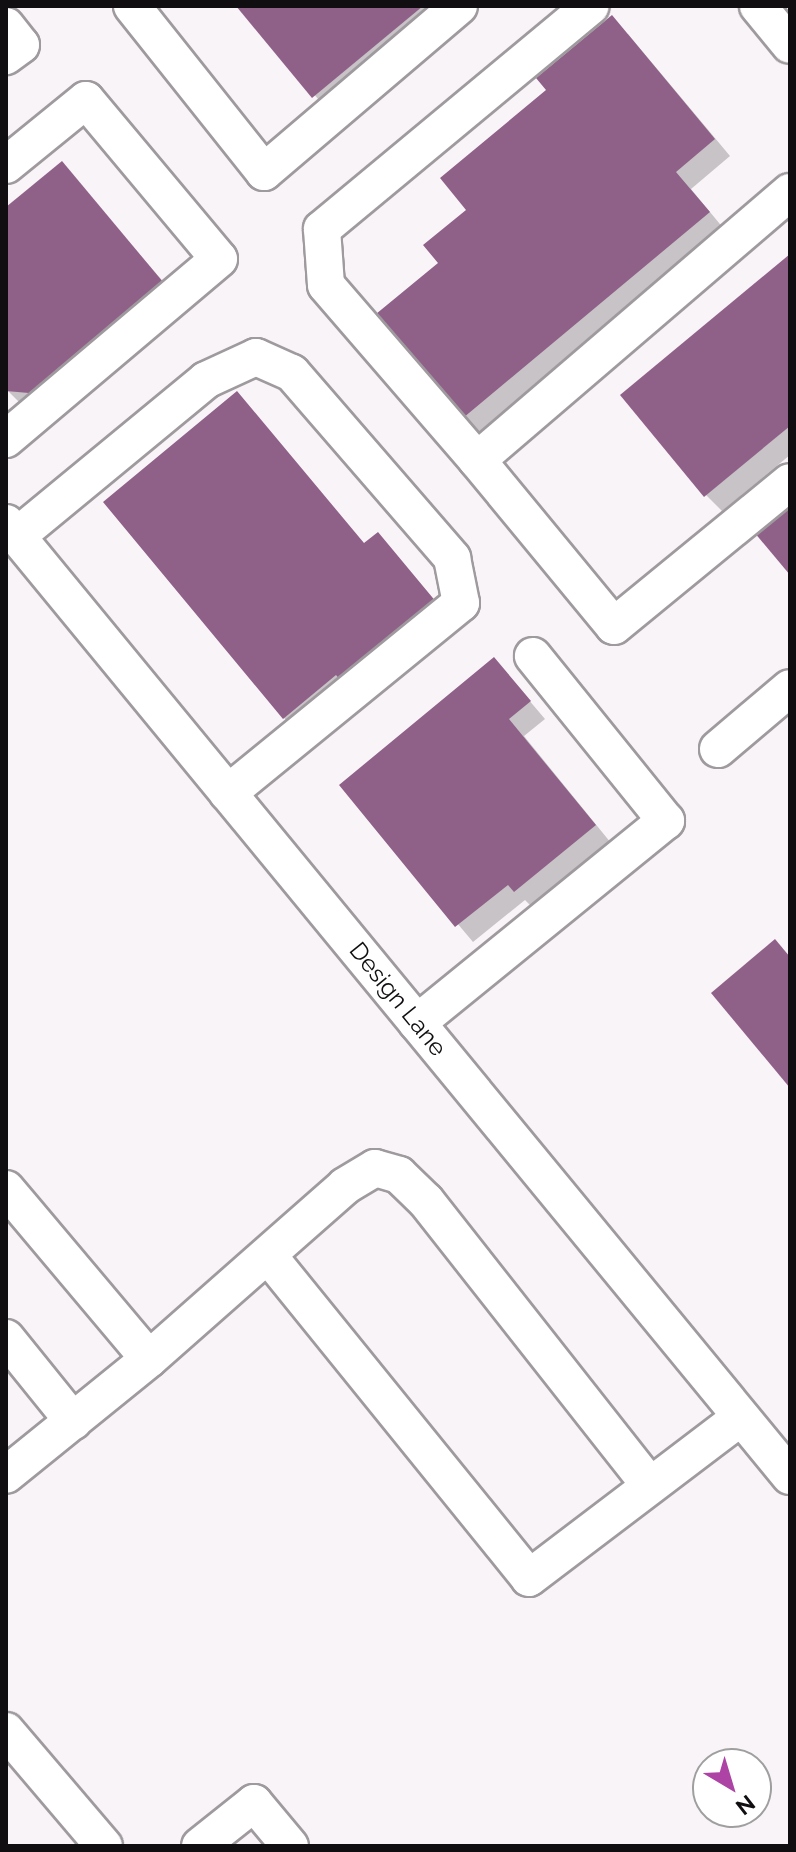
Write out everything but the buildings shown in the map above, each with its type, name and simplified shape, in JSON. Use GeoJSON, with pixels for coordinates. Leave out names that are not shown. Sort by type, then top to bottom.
{"type":"FeatureCollection","features":[{"type":"Feature","properties":{"kind":"street"},"geometry":{"type":"LineString","coordinates":[[132,6],[264,172],[459,6]]}},
{"type":"Feature","properties":{"kind":"street"},"geometry":{"type":"LineString","coordinates":[[591,6],[322,229],[326,285],[477,460],[614,626],[790,482]]}},
{"type":"Feature","properties":{"kind":"street"},"geometry":{"type":"LineString","coordinates":[[6,26],[21,45],[6,56]]}},
{"type":"Feature","properties":{"kind":"street"},"geometry":{"type":"LineString","coordinates":[[6,165],[86,100],[219,259],[6,439]]}},
{"type":"Feature","properties":{"kind":"street"},"geometry":{"type":"LineString","coordinates":[[477,460],[790,192]]}},
{"type":"Feature","properties":{"kind":"street"},"geometry":{"type":"LineString","coordinates":[[11,529],[206,380],[256,357],[292,373],[452,558],[461,603],[228,793]]}},
{"type":"Feature","properties":{"kind":"street","name":"Design Lane"},"geometry":{"type":"LineString","coordinates":[[11,529],[741,1417],[788,1469]]}},
{"type":"Feature","properties":{"kind":"street"},"geometry":{"type":"LineString","coordinates":[[417,1023],[666,821],[533,656]]}},
{"type":"Feature","properties":{"kind":"street"},"geometry":{"type":"LineString","coordinates":[[718,749],[790,688]]}},
{"type":"Feature","properties":{"kind":"street"},"geometry":{"type":"LineString","coordinates":[[6,1475],[271,1259],[345,1186],[375,1168],[399,1175],[650,1486]]}},
{"type":"Feature","properties":{"kind":"street"},"geometry":{"type":"LineString","coordinates":[[6,1189],[149,1359]]}},
{"type":"Feature","properties":{"kind":"street"},"geometry":{"type":"LineString","coordinates":[[271,1259],[529,1578],[741,1417]]}},
{"type":"Feature","properties":{"kind":"street"},"geometry":{"type":"LineString","coordinates":[[6,1338],[73,1421]]}},
{"type":"Feature","properties":{"kind":"street"},"geometry":{"type":"LineString","coordinates":[[6,1731],[104,1846]]}},
{"type":"Feature","properties":{"kind":"street"},"geometry":{"type":"LineString","coordinates":[[200,1846],[254,1803],[290,1846]]}}]}
